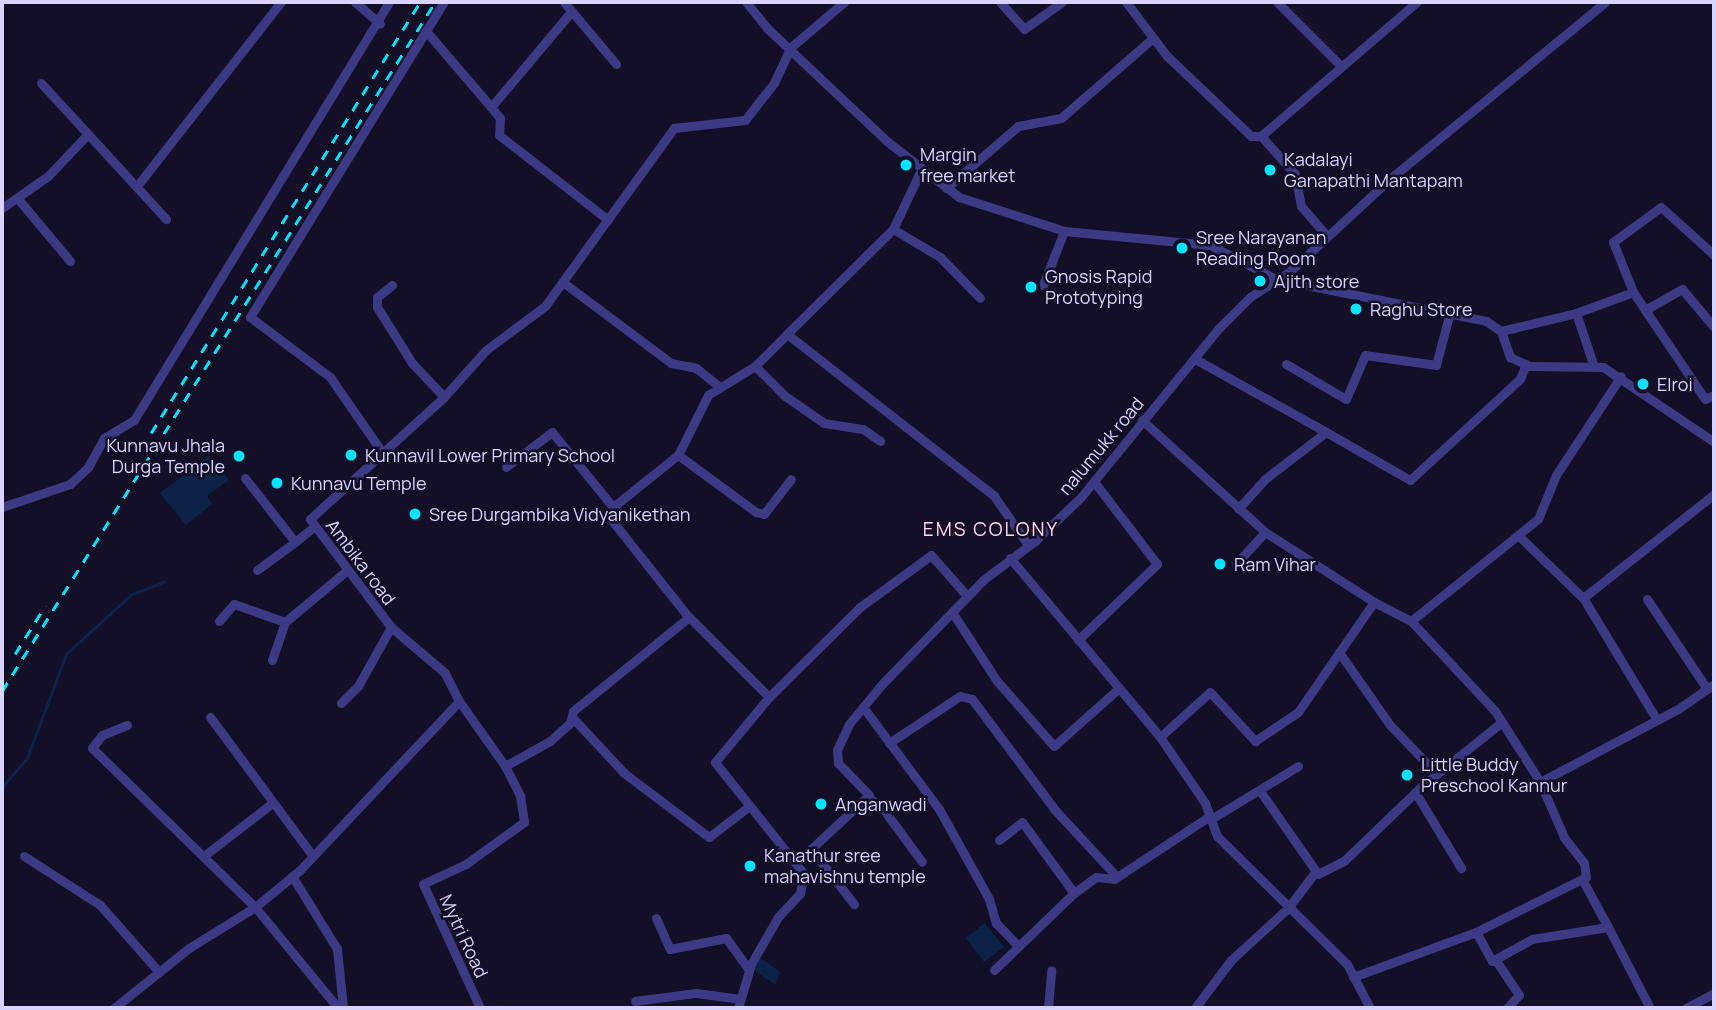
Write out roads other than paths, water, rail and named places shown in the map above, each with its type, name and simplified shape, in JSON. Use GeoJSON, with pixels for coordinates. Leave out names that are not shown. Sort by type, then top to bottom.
{"type":"FeatureCollection","features":[{"type":"Feature","properties":{"kind":"street"},"geometry":{"type":"LineString","coordinates":[[137,186],[281,2]]}},
{"type":"Feature","properties":{"kind":"street"},"geometry":{"type":"LineString","coordinates":[[355,2],[380,24]]}},
{"type":"Feature","properties":{"kind":"street"},"geometry":{"type":"LineString","coordinates":[[2,507],[69,484],[88,467],[104,438],[134,420],[322,105],[380,24],[389,2]]}},
{"type":"Feature","properties":{"kind":"street"},"geometry":{"type":"LineString","coordinates":[[384,454],[330,377],[250,317],[444,2]]}},
{"type":"Feature","properties":{"kind":"street"},"geometry":{"type":"LineString","coordinates":[[565,2],[569,13],[616,64]]}},
{"type":"Feature","properties":{"kind":"street"},"geometry":{"type":"LineString","coordinates":[[746,2],[921,170],[959,197],[1064,231],[1210,245],[1276,279],[1486,321],[1501,331],[1510,357],[1526,364],[1594,367],[1621,376],[1714,442]]}},
{"type":"Feature","properties":{"kind":"street"},"geometry":{"type":"LineString","coordinates":[[791,47],[844,2]]}},
{"type":"Feature","properties":{"kind":"street"},"geometry":{"type":"LineString","coordinates":[[1000,2],[1024,29],[1062,2]]}},
{"type":"Feature","properties":{"kind":"street"},"geometry":{"type":"LineString","coordinates":[[1126,2],[1153,37],[1219,107],[1251,136],[1261,136],[1417,2]]}},
{"type":"Feature","properties":{"kind":"street"},"geometry":{"type":"LineString","coordinates":[[1278,2],[1342,66]]}},
{"type":"Feature","properties":{"kind":"street","name":"nalumukk road"},"geometry":{"type":"LineString","coordinates":[[922,862],[881,806],[867,797],[838,763],[837,750],[849,724],[883,683],[967,596],[1028,545],[1095,483],[1142,420],[1219,327],[1445,132],[1605,2]]}},
{"type":"Feature","properties":{"kind":"street"},"geometry":{"type":"LineString","coordinates":[[491,107],[569,13]]}},
{"type":"Feature","properties":{"kind":"street"},"geometry":{"type":"LineString","coordinates":[[426,31],[500,118],[499,135],[608,220]]}},
{"type":"Feature","properties":{"kind":"street"},"geometry":{"type":"LineString","coordinates":[[946,188],[1018,126],[1061,118],[1153,37]]}},
{"type":"Feature","properties":{"kind":"street","name":"Ambika road"},"geometry":{"type":"LineString","coordinates":[[459,701],[445,673],[391,627],[346,571],[310,519],[444,397],[485,350],[545,306],[564,284],[674,128],[745,120],[774,83],[791,47]]}},
{"type":"Feature","properties":{"kind":"street"},"geometry":{"type":"LineString","coordinates":[[41,83],[86,136],[166,219]]}},
{"type":"Feature","properties":{"kind":"street"},"geometry":{"type":"LineString","coordinates":[[2,208],[18,199],[86,136]]}},
{"type":"Feature","properties":{"kind":"street"},"geometry":{"type":"LineString","coordinates":[[1261,136],[1295,174],[1301,206],[1327,236]]}},
{"type":"Feature","properties":{"kind":"street"},"geometry":{"type":"LineString","coordinates":[[769,697],[689,617],[610,518],[612,507],[678,455],[708,395],[718,386],[755,366],[893,229],[921,170]]}},
{"type":"Feature","properties":{"kind":"street"},"geometry":{"type":"LineString","coordinates":[[18,199],[70,261]]}},
{"type":"Feature","properties":{"kind":"street"},"geometry":{"type":"LineString","coordinates":[[1714,255],[1661,207],[1613,242],[1633,292],[1705,399],[1714,396]]}},
{"type":"Feature","properties":{"kind":"street"},"geometry":{"type":"LineString","coordinates":[[893,229],[940,257],[980,298]]}},
{"type":"Feature","properties":{"kind":"street"},"geometry":{"type":"LineString","coordinates":[[1043,285],[1064,231]]}},
{"type":"Feature","properties":{"kind":"street"},"geometry":{"type":"LineString","coordinates":[[564,284],[671,363],[696,368],[718,386]]}},
{"type":"Feature","properties":{"kind":"street"},"geometry":{"type":"LineString","coordinates":[[392,285],[374,302],[405,354],[444,397]]}},
{"type":"Feature","properties":{"kind":"street"},"geometry":{"type":"LineString","coordinates":[[1645,310],[1682,289],[1714,327]]}},
{"type":"Feature","properties":{"kind":"street"},"geometry":{"type":"LineString","coordinates":[[1501,331],[1576,313],[1633,292]]}},
{"type":"Feature","properties":{"kind":"street"},"geometry":{"type":"LineString","coordinates":[[1286,364],[1346,399],[1365,355],[1436,365],[1450,312]]}},
{"type":"Feature","properties":{"kind":"street"},"geometry":{"type":"LineString","coordinates":[[1576,313],[1594,367]]}},
{"type":"Feature","properties":{"kind":"street"},"geometry":{"type":"LineString","coordinates":[[787,334],[994,496],[1028,545]]}},
{"type":"Feature","properties":{"kind":"street"},"geometry":{"type":"LineString","coordinates":[[1195,359],[1410,480],[1521,379],[1526,364]]}},
{"type":"Feature","properties":{"kind":"street"},"geometry":{"type":"LineString","coordinates":[[755,366],[785,396],[824,422],[863,429],[880,441]]}},
{"type":"Feature","properties":{"kind":"street"},"geometry":{"type":"LineString","coordinates":[[1411,621],[1520,537],[1538,519],[1556,475],[1621,376]]}},
{"type":"Feature","properties":{"kind":"street"},"geometry":{"type":"LineString","coordinates":[[1142,420],[1265,532],[1374,601],[1411,621],[1503,722],[1541,782],[1564,837],[1587,869],[1583,881],[1476,932],[1353,977]]}},
{"type":"Feature","properties":{"kind":"street"},"geometry":{"type":"LineString","coordinates":[[506,467],[552,432],[612,507]]}},
{"type":"Feature","properties":{"kind":"street"},"geometry":{"type":"LineString","coordinates":[[1238,509],[1265,479],[1326,432]]}},
{"type":"Feature","properties":{"kind":"street"},"geometry":{"type":"LineString","coordinates":[[678,455],[756,512],[764,513],[791,479]]}},
{"type":"Feature","properties":{"kind":"street"},"geometry":{"type":"LineString","coordinates":[[245,478],[295,542]]}},
{"type":"Feature","properties":{"kind":"street"},"geometry":{"type":"LineString","coordinates":[[1078,640],[1157,564],[1095,483]]}},
{"type":"Feature","properties":{"kind":"street"},"geometry":{"type":"LineString","coordinates":[[1583,598],[1714,494]]}},
{"type":"Feature","properties":{"kind":"street"},"geometry":{"type":"LineString","coordinates":[[257,570],[315,526]]}},
{"type":"Feature","properties":{"kind":"street"},"geometry":{"type":"LineString","coordinates":[[1236,564],[1265,532]]}},
{"type":"Feature","properties":{"kind":"street"},"geometry":{"type":"LineString","coordinates":[[1520,537],[1583,598],[1657,720]]}},
{"type":"Feature","properties":{"kind":"street"},"geometry":{"type":"LineString","coordinates":[[635,1001],[696,993],[740,1004],[749,970],[778,917],[800,893],[804,874],[797,862],[748,807],[716,762],[769,697],[860,607],[931,555],[967,596]]}},
{"type":"Feature","properties":{"kind":"street"},"geometry":{"type":"LineString","coordinates":[[1010,558],[1160,737],[1210,817],[1217,836],[1347,964],[1370,1008]]}},
{"type":"Feature","properties":{"kind":"street"},"geometry":{"type":"LineString","coordinates":[[272,660],[285,622],[346,571]]}},
{"type":"Feature","properties":{"kind":"street"},"geometry":{"type":"LineString","coordinates":[[1541,782],[1657,720],[1711,687],[1647,599]]}},
{"type":"Feature","properties":{"kind":"street"},"geometry":{"type":"LineString","coordinates":[[1160,737],[1210,692],[1255,741],[1298,712],[1374,601]]}},
{"type":"Feature","properties":{"kind":"street"},"geometry":{"type":"LineString","coordinates":[[219,621],[234,604],[285,622]]}},
{"type":"Feature","properties":{"kind":"street"},"geometry":{"type":"LineString","coordinates":[[952,612],[997,681],[1054,746],[1119,688]]}},
{"type":"Feature","properties":{"kind":"street"},"geometry":{"type":"LineString","coordinates":[[505,766],[550,741],[572,717],[573,711],[689,617]]}},
{"type":"Feature","properties":{"kind":"street"},"geometry":{"type":"LineString","coordinates":[[341,704],[358,686],[391,627]]}},
{"type":"Feature","properties":{"kind":"street"},"geometry":{"type":"LineString","coordinates":[[1339,652],[1390,725],[1437,774]]}},
{"type":"Feature","properties":{"kind":"street"},"geometry":{"type":"LineString","coordinates":[[889,743],[960,696],[972,699],[1060,817],[1117,877]]}},
{"type":"Feature","properties":{"kind":"street"},"geometry":{"type":"LineString","coordinates":[[114,1008],[159,972],[255,907],[292,876],[459,701]]}},
{"type":"Feature","properties":{"kind":"street","name":"Mytri Road"},"geometry":{"type":"LineString","coordinates":[[459,701],[505,766],[520,796],[524,822],[466,864],[423,884],[480,1008]]}},
{"type":"Feature","properties":{"kind":"street"},"geometry":{"type":"LineString","coordinates":[[863,707],[939,810],[989,899],[996,923],[1017,944]]}},
{"type":"Feature","properties":{"kind":"street"},"geometry":{"type":"LineString","coordinates":[[210,717],[271,804],[313,856]]}},
{"type":"Feature","properties":{"kind":"street"},"geometry":{"type":"LineString","coordinates":[[572,717],[624,773],[709,837],[748,807]]}},
{"type":"Feature","properties":{"kind":"street"},"geometry":{"type":"LineString","coordinates":[[1195,1008],[1231,960],[1288,908],[1316,871],[1345,860],[1415,792],[1503,722]]}},
{"type":"Feature","properties":{"kind":"street"},"geometry":{"type":"LineString","coordinates":[[127,725],[102,735],[92,748],[205,855],[255,907],[338,1008]]}},
{"type":"Feature","properties":{"kind":"street"},"geometry":{"type":"LineString","coordinates":[[994,970],[1014,953],[1017,944],[1074,892],[1096,877],[1117,877],[1210,817],[1260,791],[1298,766]]}},
{"type":"Feature","properties":{"kind":"street"},"geometry":{"type":"LineString","coordinates":[[1260,791],[1316,871]]}},
{"type":"Feature","properties":{"kind":"street"},"geometry":{"type":"LineString","coordinates":[[1415,792],[1461,868]]}},
{"type":"Feature","properties":{"kind":"street"},"geometry":{"type":"LineString","coordinates":[[797,862],[867,797]]}},
{"type":"Feature","properties":{"kind":"street"},"geometry":{"type":"LineString","coordinates":[[205,855],[271,804]]}},
{"type":"Feature","properties":{"kind":"street"},"geometry":{"type":"LineString","coordinates":[[999,840],[1022,822],[1074,892]]}},
{"type":"Feature","properties":{"kind":"street"},"geometry":{"type":"LineString","coordinates":[[811,849],[854,904]]}},
{"type":"Feature","properties":{"kind":"street"},"geometry":{"type":"LineString","coordinates":[[24,856],[100,905],[159,972]]}},
{"type":"Feature","properties":{"kind":"street"},"geometry":{"type":"LineString","coordinates":[[292,876],[337,950],[343,1008]]}},
{"type":"Feature","properties":{"kind":"street"},"geometry":{"type":"LineString","coordinates":[[1583,881],[1650,1008]]}},
{"type":"Feature","properties":{"kind":"street"},"geometry":{"type":"LineString","coordinates":[[656,918],[670,949],[726,938],[749,970]]}},
{"type":"Feature","properties":{"kind":"street"},"geometry":{"type":"LineString","coordinates":[[1495,959],[1532,939],[1608,927]]}},
{"type":"Feature","properties":{"kind":"street"},"geometry":{"type":"LineString","coordinates":[[1476,932],[1518,995],[1507,1008]]}},
{"type":"Feature","properties":{"kind":"street"},"geometry":{"type":"LineString","coordinates":[[1048,1008],[1051,970]]}},
{"type":"Feature","properties":{"kind":"street"},"geometry":{"type":"LineString","coordinates":[[1686,1008],[1714,993]]}},
{"type":"Feature","properties":{"kind":"water"},"geometry":{"type":"Polygon","coordinates":[[[209,455],[229,480],[207,496],[212,504],[186,525],[160,493],[209,455]]]}},
{"type":"Feature","properties":{"kind":"water"},"geometry":{"type":"Polygon","coordinates":[[[985,923],[1004,947],[984,962],[966,938],[985,923]]]}},
{"type":"Feature","properties":{"kind":"water"},"geometry":{"type":"Polygon","coordinates":[[[761,958],[780,972],[775,985],[753,969],[761,958]]]}},
{"type":"Feature","properties":{"kind":"waterway"},"geometry":{"type":"LineString","coordinates":[[2,787],[27,758],[66,654],[132,594],[164,582]]}},
{"type":"Feature","properties":{"kind":"railway"},"geometry":{"type":"LineString","coordinates":[[151,433],[420,2]]}},
{"type":"Feature","properties":{"kind":"railway"},"geometry":{"type":"LineString","coordinates":[[2,691],[435,2]]}},
{"type":"Feature","properties":{"kind":"railway"},"geometry":{"type":"LineString","coordinates":[[15,654],[45,606]]}},
{"type":"Feature","properties":{"kind":"place","name":"Margin free market"},"geometry":{"type":"Point","coordinates":[906,165]}},
{"type":"Feature","properties":{"kind":"place","name":"Kadalayi Ganapathi Mantapam"},"geometry":{"type":"Point","coordinates":[1270,170]}},
{"type":"Feature","properties":{"kind":"place","name":"Sree Narayanan Reading Room"},"geometry":{"type":"Point","coordinates":[1182,248]}},
{"type":"Feature","properties":{"kind":"place","name":"Ajith store"},"geometry":{"type":"Point","coordinates":[1260,281]}},
{"type":"Feature","properties":{"kind":"place","name":"Gnosis Rapid Prototyping"},"geometry":{"type":"Point","coordinates":[1031,287]}},
{"type":"Feature","properties":{"kind":"place","name":"Raghu Store"},"geometry":{"type":"Point","coordinates":[1356,309]}},
{"type":"Feature","properties":{"kind":"place","name":"Elroi"},"geometry":{"type":"Point","coordinates":[1643,384]}},
{"type":"Feature","properties":{"kind":"place","name":"Kunnavil Lower Primary School"},"geometry":{"type":"Point","coordinates":[351,455]}},
{"type":"Feature","properties":{"kind":"place","name":"Kunnavu Jhala Durga Temple"},"geometry":{"type":"Point","coordinates":[239,456]}},
{"type":"Feature","properties":{"kind":"place","name":"Kunnavu Temple"},"geometry":{"type":"Point","coordinates":[277,483]}},
{"type":"Feature","properties":{"kind":"place","name":"Sree Durgambika Vidyanikethan"},"geometry":{"type":"Point","coordinates":[415,514]}},
{"type":"Feature","properties":{"kind":"place","name":"Ram Vihar"},"geometry":{"type":"Point","coordinates":[1220,564]}},
{"type":"Feature","properties":{"kind":"place","name":"Little Buddy Preschool Kannur"},"geometry":{"type":"Point","coordinates":[1407,775]}},
{"type":"Feature","properties":{"kind":"place","name":"Anganwadi"},"geometry":{"type":"Point","coordinates":[821,804]}},
{"type":"Feature","properties":{"kind":"place","name":"Kanathur sree mahavishnu temple"},"geometry":{"type":"Point","coordinates":[750,866]}},
{"type":"Feature","properties":{"kind":"district","name":"EMS COLONY"},"geometry":{"type":"Point","coordinates":[991,530]}}]}
